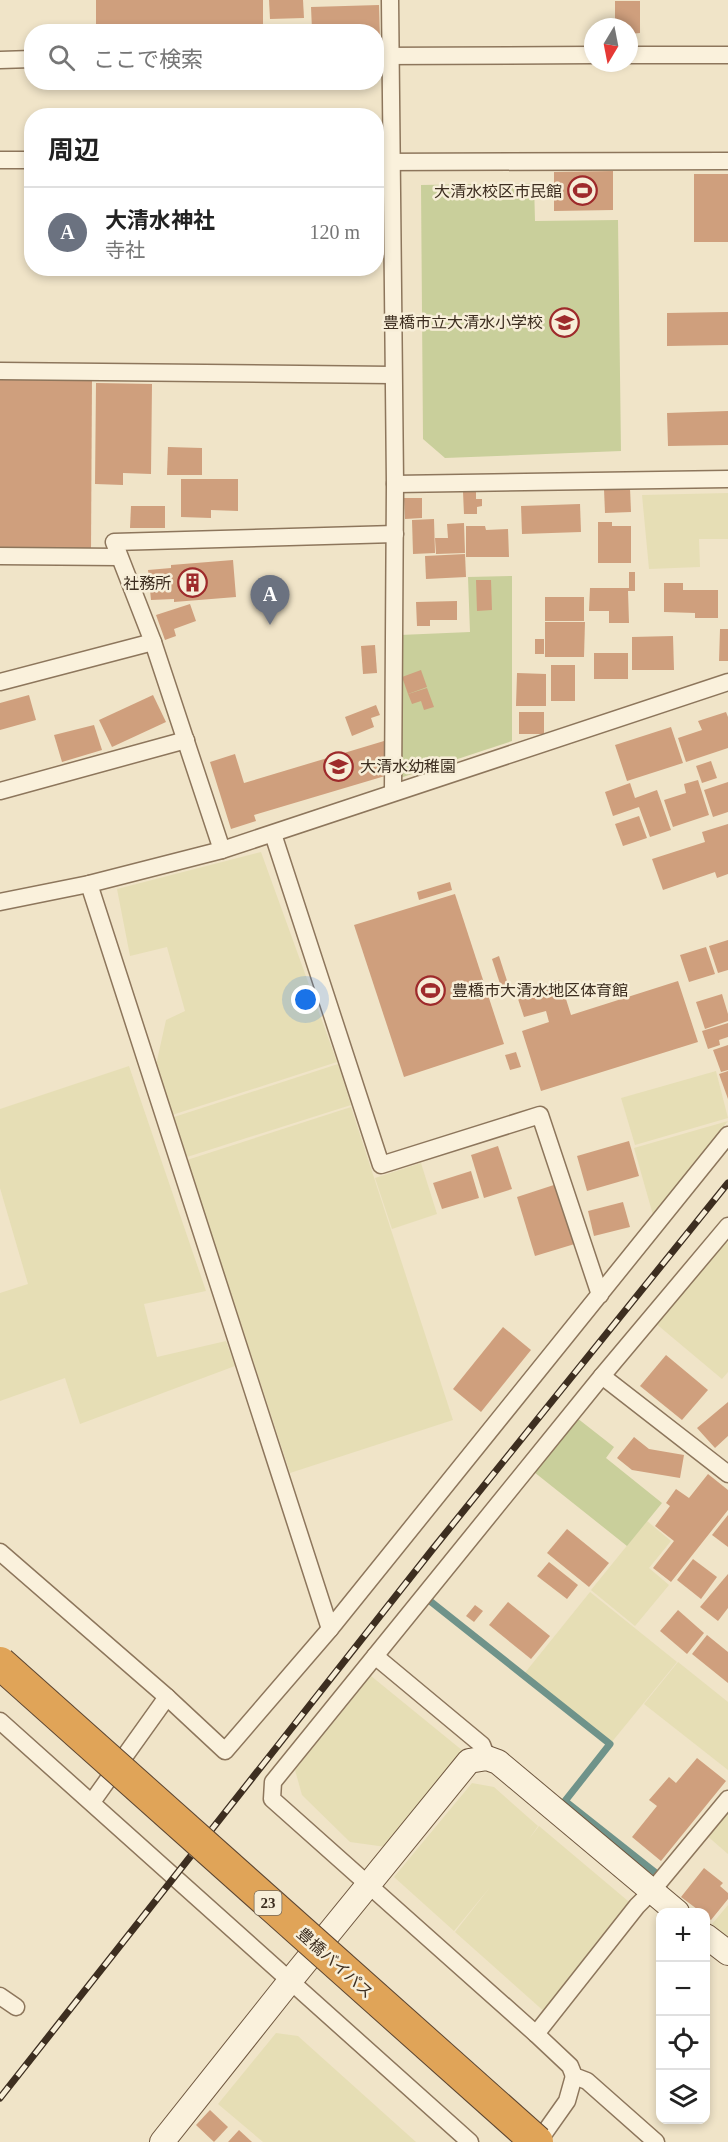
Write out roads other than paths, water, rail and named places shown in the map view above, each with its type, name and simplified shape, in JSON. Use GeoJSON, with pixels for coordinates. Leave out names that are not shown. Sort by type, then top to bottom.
{"type":"FeatureCollection","features":[{"type":"Feature","properties":{"kind":"highway","name":"豊橋バイパス"},"geometry":{"type":"LineString","coordinates":[[0,1663],[537,2142]]}},
{"type":"Feature","properties":{"kind":"street"},"geometry":{"type":"LineString","coordinates":[[384,48],[390,0]]}},
{"type":"Feature","properties":{"kind":"street"},"geometry":{"type":"LineString","coordinates":[[384,56],[584,55]]}},
{"type":"Feature","properties":{"kind":"street"},"geometry":{"type":"LineString","coordinates":[[638,55],[728,55]]}},
{"type":"Feature","properties":{"kind":"street"},"geometry":{"type":"LineString","coordinates":[[0,60],[24,60]]}},
{"type":"Feature","properties":{"kind":"street"},"geometry":{"type":"LineString","coordinates":[[383,90],[383,108]]}},
{"type":"Feature","properties":{"kind":"street"},"geometry":{"type":"LineString","coordinates":[[0,160],[24,160]]}},
{"type":"Feature","properties":{"kind":"street"},"geometry":{"type":"LineString","coordinates":[[393,792],[395,484],[384,162],[728,161]]}},
{"type":"Feature","properties":{"kind":"street"},"geometry":{"type":"LineString","coordinates":[[0,371],[392,375]]}},
{"type":"Feature","properties":{"kind":"street"},"geometry":{"type":"LineString","coordinates":[[395,484],[728,479]]}},
{"type":"Feature","properties":{"kind":"street"},"geometry":{"type":"LineString","coordinates":[[222,850],[153,642],[114,542],[395,534]]}},
{"type":"Feature","properties":{"kind":"street"},"geometry":{"type":"LineString","coordinates":[[0,556],[119,557]]}},
{"type":"Feature","properties":{"kind":"street"},"geometry":{"type":"LineString","coordinates":[[0,682],[153,642]]}},
{"type":"Feature","properties":{"kind":"street"},"geometry":{"type":"LineString","coordinates":[[0,902],[89,884],[222,850],[728,682]]}},
{"type":"Feature","properties":{"kind":"street"},"geometry":{"type":"LineString","coordinates":[[0,790],[186,740]]}},
{"type":"Feature","properties":{"kind":"street"},"geometry":{"type":"LineString","coordinates":[[273,834],[381,1165],[540,1116],[600,1295]]}},
{"type":"Feature","properties":{"kind":"street"},"geometry":{"type":"LineString","coordinates":[[89,884],[330,1629]]}},
{"type":"Feature","properties":{"kind":"street"},"geometry":{"type":"LineString","coordinates":[[0,1552],[225,1751],[330,1629],[728,1135]]}},
{"type":"Feature","properties":{"kind":"street"},"geometry":{"type":"LineString","coordinates":[[537,2142],[567,2101],[574,2076],[570,2066],[272,1799],[273,1782],[602,1376],[728,1226]]}},
{"type":"Feature","properties":{"kind":"street"},"geometry":{"type":"LineString","coordinates":[[602,1376],[728,1474]]}},
{"type":"Feature","properties":{"kind":"street"},"geometry":{"type":"LineString","coordinates":[[375,1656],[482,1745],[487,1758]]}},
{"type":"Feature","properties":{"kind":"street"},"geometry":{"type":"LineString","coordinates":[[92,1802],[166,1697]]}},
{"type":"Feature","properties":{"kind":"street"},"geometry":{"type":"LineString","coordinates":[[0,1721],[470,2142]]}},
{"type":"Feature","properties":{"kind":"street"},"geometry":{"type":"LineString","coordinates":[[162,2142],[469,1761],[487,1758],[498,1762],[671,1908]]}},
{"type":"Feature","properties":{"kind":"street"},"geometry":{"type":"LineString","coordinates":[[536,2034],[637,1906],[728,1799]]}},
{"type":"Feature","properties":{"kind":"street"},"geometry":{"type":"LineString","coordinates":[[710,1940],[728,1953]]}},
{"type":"Feature","properties":{"kind":"street"},"geometry":{"type":"LineString","coordinates":[[0,1996],[16,2007]]}},
{"type":"Feature","properties":{"kind":"street"},"geometry":{"type":"LineString","coordinates":[[574,2076],[587,2080],[656,2142]]}},
{"type":"Feature","properties":{"kind":"waterway"},"geometry":{"type":"LineString","coordinates":[[430,1601],[610,1744],[565,1801],[661,1877]]}},
{"type":"Feature","properties":{"kind":"railway"},"geometry":{"type":"LineString","coordinates":[[0,2098],[432,1550],[728,1183]]}},
{"type":"Feature","properties":{"kind":"place","name":"大清水校区市民館"},"geometry":{"type":"Point","coordinates":[583,191]}},
{"type":"Feature","properties":{"kind":"place","name":"豊橋市立大清水小学校"},"geometry":{"type":"Point","coordinates":[564,322]}},
{"type":"Feature","properties":{"kind":"place","name":"社務所"},"geometry":{"type":"Point","coordinates":[192,583]}},
{"type":"Feature","properties":{"kind":"place","name":"大清水神社"},"geometry":{"type":"Point","coordinates":[270,625]}},
{"type":"Feature","properties":{"kind":"place","name":"大清水幼稚園"},"geometry":{"type":"Point","coordinates":[339,766]}},
{"type":"Feature","properties":{"kind":"place","name":"豊橋市大清水地区体育館"},"geometry":{"type":"Point","coordinates":[431,990]}}]}
